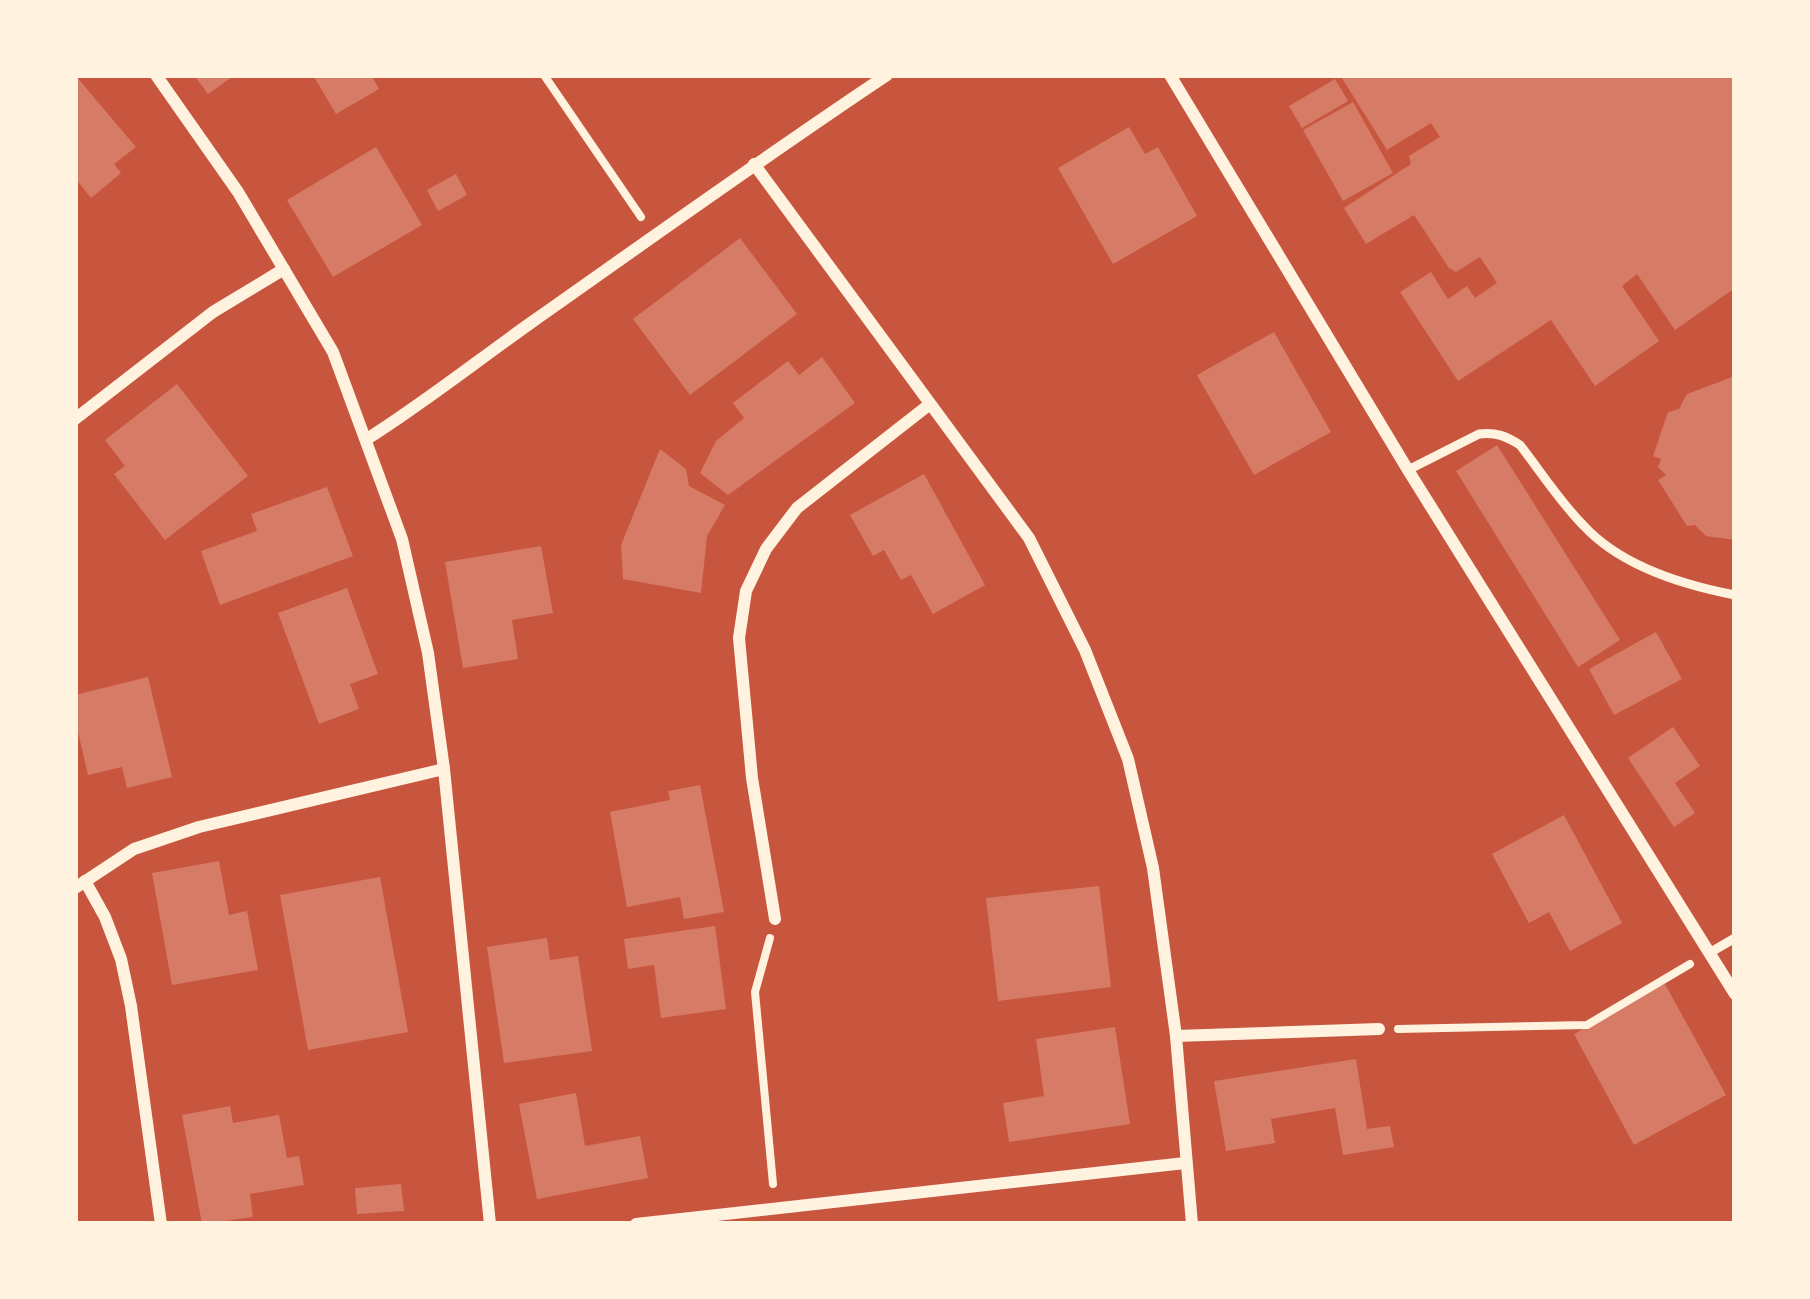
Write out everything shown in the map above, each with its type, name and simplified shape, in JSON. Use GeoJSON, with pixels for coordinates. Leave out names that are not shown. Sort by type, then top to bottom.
{"type":"FeatureCollection","features":[{"type":"Feature","properties":{"kind":"street"},"geometry":{"type":"LineString","coordinates":[[156,75],[238,191],[333,352],[406,558],[428,653],[444,770],[490,1224]]}},
{"type":"Feature","properties":{"kind":"street"},"geometry":{"type":"LineString","coordinates":[[367,439],[887,75]]}},
{"type":"Feature","properties":{"kind":"street"},"geometry":{"type":"LineString","coordinates":[[1170,75],[1408,470],[1735,994]]}},
{"type":"Feature","properties":{"kind":"street"},"geometry":{"type":"LineString","coordinates":[[754,164],[1029,538],[1085,650],[1128,759],[1153,868],[1176,1036],[1192,1224]]}},
{"type":"Feature","properties":{"kind":"street"},"geometry":{"type":"LineString","coordinates":[[75,419],[213,312],[284,269]]}},
{"type":"Feature","properties":{"kind":"street"},"geometry":{"type":"LineString","coordinates":[[775,919],[752,778],[739,638],[746,591],[766,548],[797,508],[930,404]]}},
{"type":"Feature","properties":{"kind":"street"},"geometry":{"type":"LineString","coordinates":[[161,1224],[121,959],[105,917],[80,884],[134,849],[199,827],[444,770]]}},
{"type":"Feature","properties":{"kind":"street"},"geometry":{"type":"LineString","coordinates":[[1176,1036],[1379,1030]]}},
{"type":"Feature","properties":{"kind":"street"},"geometry":{"type":"LineString","coordinates":[[636,1224],[1186,1163]]}},
{"type":"Feature","properties":{"kind":"street"},"geometry":{"type":"LineString","coordinates":[[776,1208],[778,1224]]}},
{"type":"Feature","properties":{"kind":"lane"},"geometry":{"type":"LineString","coordinates":[[1408,470],[1479,434],[1506,437],[1520,445],[1586,529],[1634,562],[1685,585],[1735,595]]}},
{"type":"Feature","properties":{"kind":"lane"},"geometry":{"type":"LineString","coordinates":[[1711,952],[1735,938]]}},
{"type":"Feature","properties":{"kind":"path"},"geometry":{"type":"LineString","coordinates":[[544,75],[654,236]]}},
{"type":"Feature","properties":{"kind":"path"},"geometry":{"type":"LineString","coordinates":[[775,919],[755,992],[776,1208]]}},
{"type":"Feature","properties":{"kind":"path"},"geometry":{"type":"LineString","coordinates":[[1379,1030],[1587,1025],[1711,952]]}},
{"type":"Feature","properties":{"kind":"building"},"geometry":{"type":"Polygon","coordinates":[[[75,75],[136,147],[114,164],[121,173],[91,198],[75,178],[75,75]]]}},
{"type":"Feature","properties":{"kind":"building"},"geometry":{"type":"Polygon","coordinates":[[[194,75],[235,75],[208,94],[194,75]]]}},
{"type":"Feature","properties":{"kind":"building"},"geometry":{"type":"Polygon","coordinates":[[[313,75],[371,75],[379,89],[336,114],[313,75]]]}},
{"type":"Feature","properties":{"kind":"building"},"geometry":{"type":"Polygon","coordinates":[[[1340,75],[1735,75],[1735,288],[1675,330],[1637,274],[1622,286],[1659,341],[1595,386],[1551,320],[1458,381],[1400,292],[1431,272],[1448,299],[1467,286],[1475,298],[1497,283],[1480,257],[1456,272],[1449,268],[1414,215],[1366,244],[1344,208],[1411,164],[1409,156],[1440,137],[1431,123],[1387,150],[1340,75]]]}},
{"type":"Feature","properties":{"kind":"building"},"geometry":{"type":"Polygon","coordinates":[[[1335,79],[1348,101],[1302,128],[1289,106],[1335,79]]]}},
{"type":"Feature","properties":{"kind":"building"},"geometry":{"type":"Polygon","coordinates":[[[1353,102],[1393,173],[1343,201],[1303,130],[1353,102]]]}},
{"type":"Feature","properties":{"kind":"building"},"geometry":{"type":"Polygon","coordinates":[[[1129,127],[1145,154],[1158,147],[1197,216],[1113,264],[1058,168],[1129,127]]]}},
{"type":"Feature","properties":{"kind":"building"},"geometry":{"type":"Polygon","coordinates":[[[376,147],[422,225],[333,277],[287,200],[376,147]]]}},
{"type":"Feature","properties":{"kind":"building"},"geometry":{"type":"Polygon","coordinates":[[[456,174],[467,195],[438,211],[427,190],[456,174]]]}},
{"type":"Feature","properties":{"kind":"building"},"geometry":{"type":"Polygon","coordinates":[[[740,238],[797,314],[690,395],[633,319],[740,238]]]}},
{"type":"Feature","properties":{"kind":"building"},"geometry":{"type":"Polygon","coordinates":[[[1274,332],[1331,432],[1254,475],[1197,375],[1274,332]]]}},
{"type":"Feature","properties":{"kind":"building"},"geometry":{"type":"Polygon","coordinates":[[[822,357],[855,403],[728,495],[700,473],[716,441],[744,418],[733,403],[788,361],[799,375],[822,357]]]}},
{"type":"Feature","properties":{"kind":"building"},"geometry":{"type":"Polygon","coordinates":[[[1735,376],[1735,540],[1706,536],[1695,525],[1687,526],[1658,480],[1666,475],[1658,467],[1661,459],[1653,456],[1668,412],[1679,409],[1687,394],[1735,376]]]}},
{"type":"Feature","properties":{"kind":"building"},"geometry":{"type":"Polygon","coordinates":[[[177,384],[248,476],[165,540],[114,474],[125,466],[105,440],[177,384]]]}},
{"type":"Feature","properties":{"kind":"building"},"geometry":{"type":"Polygon","coordinates":[[[1497,445],[1620,640],[1578,667],[1456,471],[1497,445]]]}},
{"type":"Feature","properties":{"kind":"building"},"geometry":{"type":"Polygon","coordinates":[[[660,449],[686,469],[689,486],[725,505],[707,536],[701,593],[623,579],[621,545],[660,449]]]}},
{"type":"Feature","properties":{"kind":"building"},"geometry":{"type":"Polygon","coordinates":[[[924,474],[985,585],[933,614],[911,575],[901,580],[884,550],[873,556],[850,515],[924,474]]]}},
{"type":"Feature","properties":{"kind":"building"},"geometry":{"type":"Polygon","coordinates":[[[327,487],[353,556],[220,605],[201,551],[257,531],[251,514],[327,487]]]}},
{"type":"Feature","properties":{"kind":"building"},"geometry":{"type":"Polygon","coordinates":[[[541,546],[553,613],[512,620],[518,659],[463,668],[445,562],[541,546]]]}},
{"type":"Feature","properties":{"kind":"building"},"geometry":{"type":"Polygon","coordinates":[[[347,588],[378,674],[350,684],[359,709],[319,724],[278,613],[347,588]]]}},
{"type":"Feature","properties":{"kind":"building"},"geometry":{"type":"Polygon","coordinates":[[[1656,632],[1682,679],[1614,715],[1589,669],[1656,632]]]}},
{"type":"Feature","properties":{"kind":"building"},"geometry":{"type":"Polygon","coordinates":[[[148,677],[172,777],[127,788],[122,767],[88,775],[75,719],[75,695],[148,677]]]}},
{"type":"Feature","properties":{"kind":"building"},"geometry":{"type":"Polygon","coordinates":[[[1673,727],[1700,766],[1675,783],[1695,813],[1674,827],[1628,758],[1673,727]]]}},
{"type":"Feature","properties":{"kind":"building"},"geometry":{"type":"Polygon","coordinates":[[[700,785],[724,912],[684,919],[680,897],[627,907],[610,812],[670,800],[668,791],[700,785]]]}},
{"type":"Feature","properties":{"kind":"building"},"geometry":{"type":"Polygon","coordinates":[[[1564,815],[1622,923],[1570,951],[1549,912],[1529,923],[1492,854],[1564,815]]]}},
{"type":"Feature","properties":{"kind":"building"},"geometry":{"type":"Polygon","coordinates":[[[219,861],[229,915],[247,911],[258,970],[172,985],[152,873],[219,861]]]}},
{"type":"Feature","properties":{"kind":"building"},"geometry":{"type":"Polygon","coordinates":[[[380,877],[408,1032],[308,1050],[280,895],[380,877]]]}},
{"type":"Feature","properties":{"kind":"building"},"geometry":{"type":"Polygon","coordinates":[[[1099,886],[1111,987],[998,1001],[986,898],[1099,886]]]}},
{"type":"Feature","properties":{"kind":"building"},"geometry":{"type":"Polygon","coordinates":[[[715,926],[726,1009],[661,1018],[654,965],[628,969],[624,939],[715,926]]]}},
{"type":"Feature","properties":{"kind":"building"},"geometry":{"type":"Polygon","coordinates":[[[547,938],[550,960],[578,956],[592,1051],[504,1063],[487,947],[547,938]]]}},
{"type":"Feature","properties":{"kind":"building"},"geometry":{"type":"Polygon","coordinates":[[[1665,984],[1726,1095],[1634,1145],[1574,1034],[1665,984]]]}},
{"type":"Feature","properties":{"kind":"building"},"geometry":{"type":"Polygon","coordinates":[[[1115,1027],[1130,1124],[1009,1142],[1003,1103],[1044,1096],[1036,1039],[1115,1027]]]}},
{"type":"Feature","properties":{"kind":"building"},"geometry":{"type":"Polygon","coordinates":[[[1356,1059],[1367,1129],[1390,1126],[1394,1147],[1343,1155],[1335,1108],[1271,1119],[1275,1143],[1226,1151],[1214,1081],[1356,1059]]]}},
{"type":"Feature","properties":{"kind":"building"},"geometry":{"type":"Polygon","coordinates":[[[576,1093],[585,1146],[640,1136],[648,1178],[537,1199],[519,1104],[576,1093]]]}},
{"type":"Feature","properties":{"kind":"building"},"geometry":{"type":"Polygon","coordinates":[[[230,1106],[233,1123],[279,1115],[287,1158],[299,1156],[304,1185],[250,1194],[253,1217],[202,1224],[182,1115],[230,1106]]]}},
{"type":"Feature","properties":{"kind":"building"},"geometry":{"type":"Polygon","coordinates":[[[401,1184],[404,1211],[357,1214],[355,1188],[401,1184]]]}}]}
